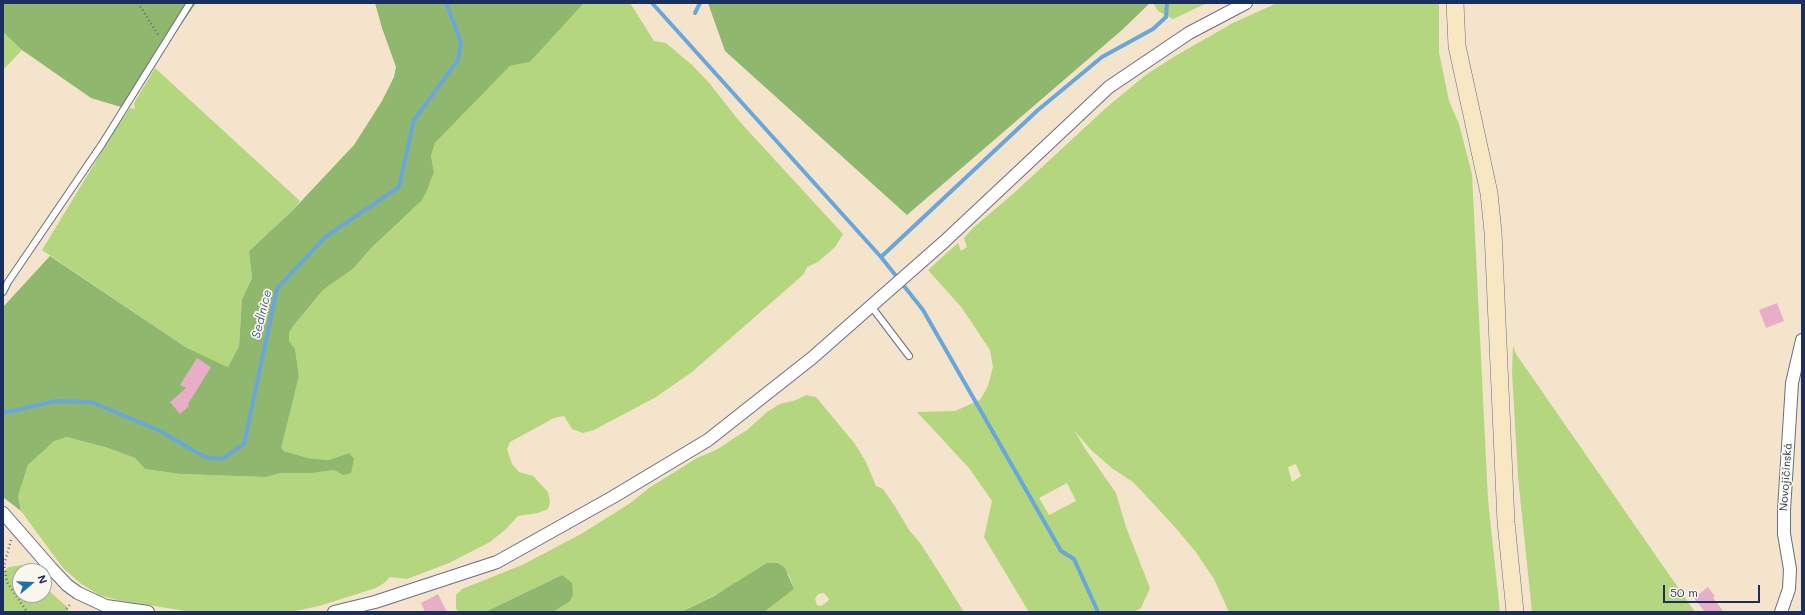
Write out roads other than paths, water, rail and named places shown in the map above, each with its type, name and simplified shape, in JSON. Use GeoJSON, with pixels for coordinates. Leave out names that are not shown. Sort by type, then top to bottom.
{"type":"FeatureCollection","features":[{"type":"Feature","properties":{"kind":"street"},"geometry":{"type":"LineString","coordinates":[[334,612],[375,602],[497,562],[614,497],[708,440],[812,358],[945,241],[1109,87],[1189,33],[1246,3]]}},
{"type":"Feature","properties":{"kind":"street"},"geometry":{"type":"LineString","coordinates":[[1455,3],[1457,46],[1490,193],[1506,522],[1515,612]]}},
{"type":"Feature","properties":{"kind":"street","name":"Novojičínská"},"geometry":{"type":"LineString","coordinates":[[1781,612],[1790,589],[1790,569],[1784,534],[1784,510],[1792,383],[1802,340]]}},
{"type":"Feature","properties":{"kind":"street"},"geometry":{"type":"LineString","coordinates":[[3,513],[62,579],[78,593],[106,606],[148,612]]}},
{"type":"Feature","properties":{"kind":"lane"},"geometry":{"type":"LineString","coordinates":[[3,292],[8,282],[102,144],[190,3]]}},
{"type":"Feature","properties":{"kind":"lane"},"geometry":{"type":"LineString","coordinates":[[871,306],[908,356]]}},
{"type":"Feature","properties":{"kind":"waterway","name":"Sedlnice"},"geometry":{"type":"LineString","coordinates":[[3,413],[56,401],[91,402],[158,430],[205,457],[222,459],[244,444],[277,289],[325,237],[399,187],[414,120],[458,60],[461,42],[446,3]]}},
{"type":"Feature","properties":{"kind":"waterway"},"geometry":{"type":"LineString","coordinates":[[652,3],[881,257],[923,310],[1061,551],[1074,559],[1098,612]]}},
{"type":"Feature","properties":{"kind":"waterway"},"geometry":{"type":"LineString","coordinates":[[695,13],[700,3]]}},
{"type":"Feature","properties":{"kind":"waterway"},"geometry":{"type":"LineString","coordinates":[[881,257],[1038,110],[1102,57],[1153,29],[1166,17],[1167,3]]}}]}
